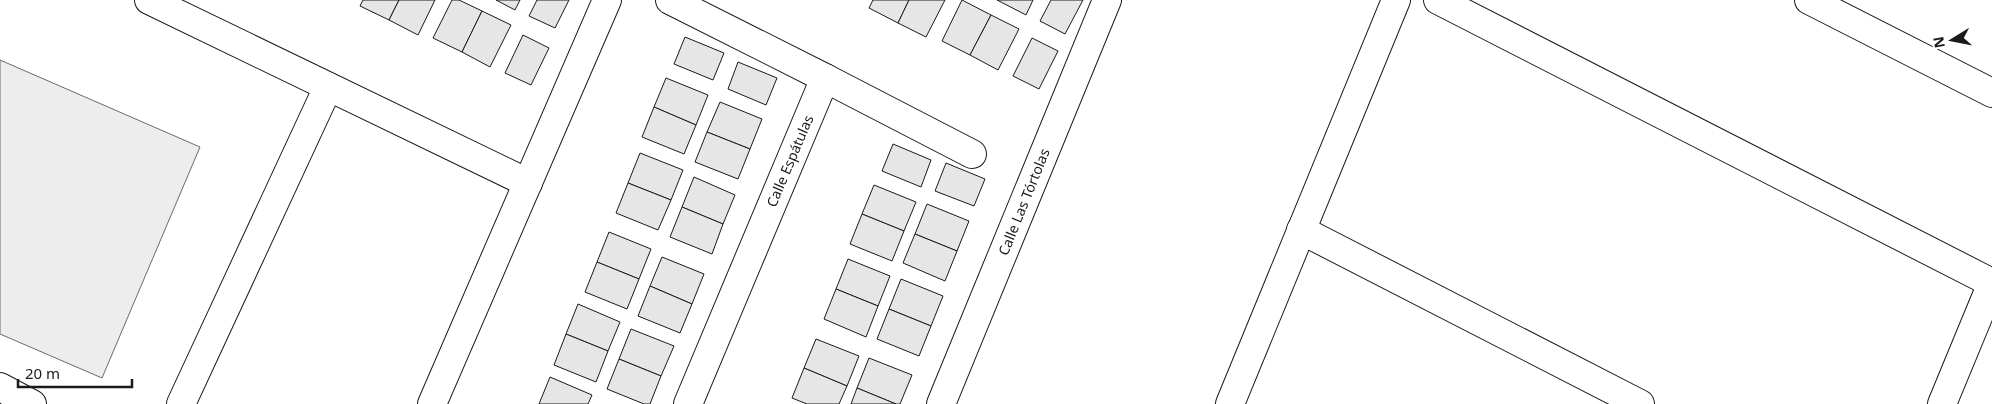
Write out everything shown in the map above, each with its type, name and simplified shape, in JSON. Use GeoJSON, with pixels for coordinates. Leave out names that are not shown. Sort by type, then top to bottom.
{"type":"FeatureCollection","features":[{"type":"Feature","properties":{"kind":"street"},"geometry":{"type":"LineString","coordinates":[[149,0],[528,183]]}},
{"type":"Feature","properties":{"kind":"street"},"geometry":{"type":"LineString","coordinates":[[432,404],[607,0]]}},
{"type":"Feature","properties":{"kind":"street"},"geometry":{"type":"LineString","coordinates":[[670,0],[972,154]]}},
{"type":"Feature","properties":{"kind":"street","name":"Calle Las Tórtolas"},"geometry":{"type":"LineString","coordinates":[[940,404],[1107,0]]}},
{"type":"Feature","properties":{"kind":"street"},"geometry":{"type":"LineString","coordinates":[[1230,404],[1396,0]]}},
{"type":"Feature","properties":{"kind":"street"},"geometry":{"type":"LineString","coordinates":[[1438,0],[1992,283],[1942,404]]}},
{"type":"Feature","properties":{"kind":"street"},"geometry":{"type":"LineString","coordinates":[[1808,0],[1992,93]]}},
{"type":"Feature","properties":{"kind":"street","name":"Calle Espátulas"},"geometry":{"type":"LineString","coordinates":[[688,404],[824,78]]}},
{"type":"Feature","properties":{"kind":"street"},"geometry":{"type":"LineString","coordinates":[[181,404],[328,86]]}},
{"type":"Feature","properties":{"kind":"street"},"geometry":{"type":"LineString","coordinates":[[1301,230],[1640,404]]}},
{"type":"Feature","properties":{"kind":"street"},"geometry":{"type":"LineString","coordinates":[[0,387],[32,404]]}},
{"type":"Feature","properties":{"kind":"shaded area"},"geometry":{"type":"Polygon","coordinates":[[[0,60],[200,147],[102,378],[0,334],[0,60]]]}},
{"type":"Feature","properties":{"kind":"building"},"geometry":{"type":"Polygon","coordinates":[[[363,0],[399,0],[389,20],[360,6],[363,0]]]}},
{"type":"Feature","properties":{"kind":"building"},"geometry":{"type":"Polygon","coordinates":[[[399,0],[435,0],[418,35],[389,20],[399,0]]]}},
{"type":"Feature","properties":{"kind":"building"},"geometry":{"type":"Polygon","coordinates":[[[452,0],[459,0],[482,11],[462,52],[433,38],[452,0]]]}},
{"type":"Feature","properties":{"kind":"building"},"geometry":{"type":"Polygon","coordinates":[[[496,0],[520,0],[515,10],[496,0]]]}},
{"type":"Feature","properties":{"kind":"building"},"geometry":{"type":"Polygon","coordinates":[[[537,0],[569,0],[555,28],[529,16],[537,0]]]}},
{"type":"Feature","properties":{"kind":"building"},"geometry":{"type":"Polygon","coordinates":[[[873,0],[909,0],[898,23],[869,8],[873,0]]]}},
{"type":"Feature","properties":{"kind":"building"},"geometry":{"type":"Polygon","coordinates":[[[909,0],[945,0],[926,37],[898,23],[909,0]]]}},
{"type":"Feature","properties":{"kind":"building"},"geometry":{"type":"Polygon","coordinates":[[[962,0],[991,15],[970,55],[942,41],[962,0]]]}},
{"type":"Feature","properties":{"kind":"building"},"geometry":{"type":"Polygon","coordinates":[[[997,0],[1033,0],[1026,15],[997,0]]]}},
{"type":"Feature","properties":{"kind":"building"},"geometry":{"type":"Polygon","coordinates":[[[1051,0],[1083,0],[1065,34],[1040,21],[1051,0]]]}},
{"type":"Feature","properties":{"kind":"building"},"geometry":{"type":"Polygon","coordinates":[[[482,11],[511,25],[490,67],[462,52],[482,11]]]}},
{"type":"Feature","properties":{"kind":"building"},"geometry":{"type":"Polygon","coordinates":[[[991,15],[1019,29],[998,70],[970,55],[991,15]]]}},
{"type":"Feature","properties":{"kind":"building"},"geometry":{"type":"Polygon","coordinates":[[[523,35],[549,48],[531,85],[505,73],[523,35]]]}},
{"type":"Feature","properties":{"kind":"building"},"geometry":{"type":"Polygon","coordinates":[[[685,37],[724,53],[713,80],[674,64],[685,37]]]}},
{"type":"Feature","properties":{"kind":"building"},"geometry":{"type":"Polygon","coordinates":[[[1032,38],[1058,51],[1039,89],[1013,76],[1032,38]]]}},
{"type":"Feature","properties":{"kind":"building"},"geometry":{"type":"Polygon","coordinates":[[[738,62],[777,78],[766,105],[728,89],[738,62]]]}},
{"type":"Feature","properties":{"kind":"building"},"geometry":{"type":"Polygon","coordinates":[[[666,78],[708,95],[696,125],[654,107],[666,78]]]}},
{"type":"Feature","properties":{"kind":"building"},"geometry":{"type":"Polygon","coordinates":[[[720,102],[762,119],[750,149],[707,132],[720,102]]]}},
{"type":"Feature","properties":{"kind":"building"},"geometry":{"type":"Polygon","coordinates":[[[654,107],[696,125],[684,154],[642,137],[654,107]]]}},
{"type":"Feature","properties":{"kind":"building"},"geometry":{"type":"Polygon","coordinates":[[[707,132],[750,149],[738,179],[695,162],[707,132]]]}},
{"type":"Feature","properties":{"kind":"building"},"geometry":{"type":"Polygon","coordinates":[[[893,144],[931,160],[921,187],[882,171],[893,144]]]}},
{"type":"Feature","properties":{"kind":"building"},"geometry":{"type":"Polygon","coordinates":[[[640,153],[683,170],[671,200],[628,183],[640,153]]]}},
{"type":"Feature","properties":{"kind":"building"},"geometry":{"type":"Polygon","coordinates":[[[946,163],[985,179],[974,206],[935,191],[946,163]]]}},
{"type":"Feature","properties":{"kind":"building"},"geometry":{"type":"Polygon","coordinates":[[[694,177],[735,195],[723,224],[682,207],[694,177]]]}},
{"type":"Feature","properties":{"kind":"building"},"geometry":{"type":"Polygon","coordinates":[[[628,183],[671,200],[658,230],[616,213],[628,183]]]}},
{"type":"Feature","properties":{"kind":"building"},"geometry":{"type":"Polygon","coordinates":[[[874,185],[916,202],[904,231],[862,214],[874,185]]]}},
{"type":"Feature","properties":{"kind":"building"},"geometry":{"type":"Polygon","coordinates":[[[927,204],[969,221],[957,251],[915,234],[927,204]]]}},
{"type":"Feature","properties":{"kind":"building"},"geometry":{"type":"Polygon","coordinates":[[[682,207],[723,224],[712,254],[670,237],[682,207]]]}},
{"type":"Feature","properties":{"kind":"building"},"geometry":{"type":"Polygon","coordinates":[[[862,214],[904,231],[892,261],[850,244],[862,214]]]}},
{"type":"Feature","properties":{"kind":"building"},"geometry":{"type":"Polygon","coordinates":[[[609,232],[651,249],[639,279],[597,262],[609,232]]]}},
{"type":"Feature","properties":{"kind":"building"},"geometry":{"type":"Polygon","coordinates":[[[915,234],[957,251],[945,281],[903,263],[915,234]]]}},
{"type":"Feature","properties":{"kind":"building"},"geometry":{"type":"Polygon","coordinates":[[[662,257],[704,274],[692,304],[650,286],[662,257]]]}},
{"type":"Feature","properties":{"kind":"building"},"geometry":{"type":"Polygon","coordinates":[[[848,259],[890,276],[878,306],[836,289],[848,259]]]}},
{"type":"Feature","properties":{"kind":"building"},"geometry":{"type":"Polygon","coordinates":[[[597,262],[639,279],[627,309],[585,292],[597,262]]]}},
{"type":"Feature","properties":{"kind":"building"},"geometry":{"type":"Polygon","coordinates":[[[901,279],[943,296],[931,326],[889,309],[901,279]]]}},
{"type":"Feature","properties":{"kind":"building"},"geometry":{"type":"Polygon","coordinates":[[[650,286],[692,304],[680,333],[638,316],[650,286]]]}},
{"type":"Feature","properties":{"kind":"building"},"geometry":{"type":"Polygon","coordinates":[[[836,289],[878,306],[866,337],[824,319],[836,289]]]}},
{"type":"Feature","properties":{"kind":"building"},"geometry":{"type":"Polygon","coordinates":[[[578,304],[620,322],[608,351],[566,334],[578,304]]]}},
{"type":"Feature","properties":{"kind":"building"},"geometry":{"type":"Polygon","coordinates":[[[889,309],[931,326],[919,356],[877,339],[889,309]]]}},
{"type":"Feature","properties":{"kind":"building"},"geometry":{"type":"Polygon","coordinates":[[[631,329],[674,346],[661,376],[619,359],[631,329]]]}},
{"type":"Feature","properties":{"kind":"building"},"geometry":{"type":"Polygon","coordinates":[[[566,334],[608,351],[596,382],[554,365],[566,334]]]}},
{"type":"Feature","properties":{"kind":"building"},"geometry":{"type":"Polygon","coordinates":[[[816,339],[859,356],[847,386],[804,368],[816,339]]]}},
{"type":"Feature","properties":{"kind":"building"},"geometry":{"type":"Polygon","coordinates":[[[869,358],[912,375],[900,404],[857,388],[869,358]]]}},
{"type":"Feature","properties":{"kind":"building"},"geometry":{"type":"Polygon","coordinates":[[[619,359],[661,376],[650,404],[644,404],[607,389],[619,359]]]}},
{"type":"Feature","properties":{"kind":"building"},"geometry":{"type":"Polygon","coordinates":[[[804,368],[847,386],[839,404],[807,404],[792,398],[804,368]]]}},
{"type":"Feature","properties":{"kind":"building"},"geometry":{"type":"Polygon","coordinates":[[[550,377],[592,395],[588,404],[539,404],[550,377]]]}},
{"type":"Feature","properties":{"kind":"building"},"geometry":{"type":"Polygon","coordinates":[[[857,388],[896,404],[851,404],[857,388]]]}}]}
